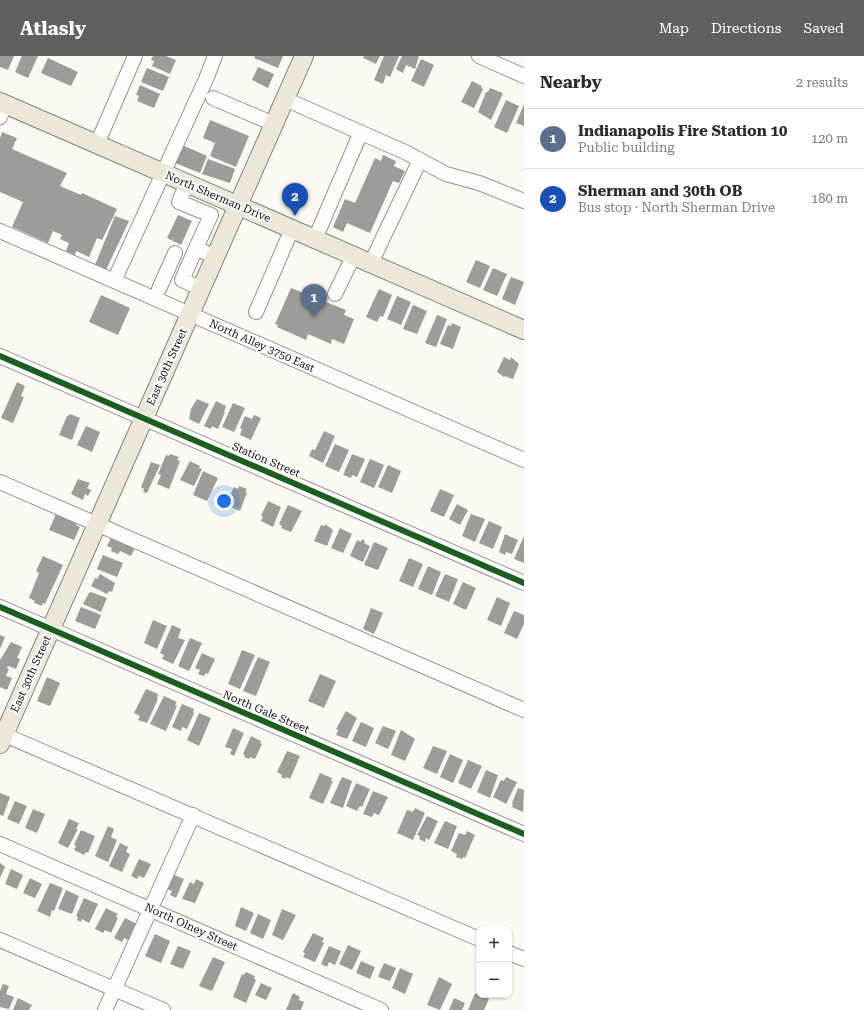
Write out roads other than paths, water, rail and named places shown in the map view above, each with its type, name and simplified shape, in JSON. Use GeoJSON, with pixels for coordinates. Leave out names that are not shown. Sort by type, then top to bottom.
{"type":"FeatureCollection","features":[{"type":"Feature","properties":{"kind":"main road","name":"East 30th Street"},"geometry":{"type":"LineString","coordinates":[[1,737],[98,524],[215,257],[239,206],[302,56]]}},
{"type":"Feature","properties":{"kind":"main road","name":"North Sherman Drive"},"geometry":{"type":"LineString","coordinates":[[2,108],[97,144],[524,330]]}},
{"type":"Feature","properties":{"kind":"street"},"geometry":{"type":"LineString","coordinates":[[97,144],[135,56]]}},
{"type":"Feature","properties":{"kind":"street"},"geometry":{"type":"LineString","coordinates":[[114,281],[206,79],[215,56]]}},
{"type":"Feature","properties":{"kind":"street"},"geometry":{"type":"LineString","coordinates":[[479,56],[524,76]]}},
{"type":"Feature","properties":{"kind":"street"},"geometry":{"type":"LineString","coordinates":[[213,98],[274,124]]}},
{"type":"Feature","properties":{"kind":"street"},"geometry":{"type":"LineString","coordinates":[[285,99],[361,132],[446,174],[479,183],[524,201]]}},
{"type":"Feature","properties":{"kind":"street"},"geometry":{"type":"LineString","coordinates":[[315,239],[361,132]]}},
{"type":"Feature","properties":{"kind":"street"},"geometry":{"type":"LineString","coordinates":[[371,263],[420,160]]}},
{"type":"Feature","properties":{"kind":"street"},"geometry":{"type":"LineString","coordinates":[[187,183],[179,202],[208,220],[226,234]]}},
{"type":"Feature","properties":{"kind":"street"},"geometry":{"type":"LineString","coordinates":[[182,280],[219,197]]}},
{"type":"Feature","properties":{"kind":"street"},"geometry":{"type":"LineString","coordinates":[[256,312],[292,229]]}},
{"type":"Feature","properties":{"kind":"street","name":"North Alley 3750 East"},"geometry":{"type":"LineString","coordinates":[[0,231],[524,460]]}},
{"type":"Feature","properties":{"kind":"street"},"geometry":{"type":"LineString","coordinates":[[196,248],[215,257]]}},
{"type":"Feature","properties":{"kind":"street"},"geometry":{"type":"LineString","coordinates":[[159,289],[175,253]]}},
{"type":"Feature","properties":{"kind":"street"},"geometry":{"type":"LineString","coordinates":[[335,294],[354,255]]}},
{"type":"Feature","properties":{"kind":"street"},"geometry":{"type":"LineString","coordinates":[[166,273],[202,289]]}},
{"type":"Feature","properties":{"kind":"street","name":"Station Street"},"geometry":{"type":"LineString","coordinates":[[0,356],[524,583]]}},
{"type":"Feature","properties":{"kind":"street"},"geometry":{"type":"LineString","coordinates":[[0,482],[524,710]]}},
{"type":"Feature","properties":{"kind":"street","name":"North Gale Street"},"geometry":{"type":"LineString","coordinates":[[0,607],[524,834]]}},
{"type":"Feature","properties":{"kind":"street"},"geometry":{"type":"LineString","coordinates":[[1,737],[193,815],[476,938]]}},
{"type":"Feature","properties":{"kind":"street"},"geometry":{"type":"LineString","coordinates":[[105,1010],[193,815]]}},
{"type":"Feature","properties":{"kind":"street","name":"North Olney Street"},"geometry":{"type":"LineString","coordinates":[[0,844],[381,1010]]}},
{"type":"Feature","properties":{"kind":"street"},"geometry":{"type":"LineString","coordinates":[[0,940],[163,1010]]}},
{"type":"Feature","properties":{"kind":"street"},"geometry":{"type":"LineString","coordinates":[[512,954],[524,959]]}},
{"type":"Feature","properties":{"kind":"place","name":"Sherman and 30th OB"},"geometry":{"type":"Point","coordinates":[295,216]}},
{"type":"Feature","properties":{"kind":"place","name":"Indianapolis Fire Station 10"},"geometry":{"type":"Point","coordinates":[314,317]}}]}
